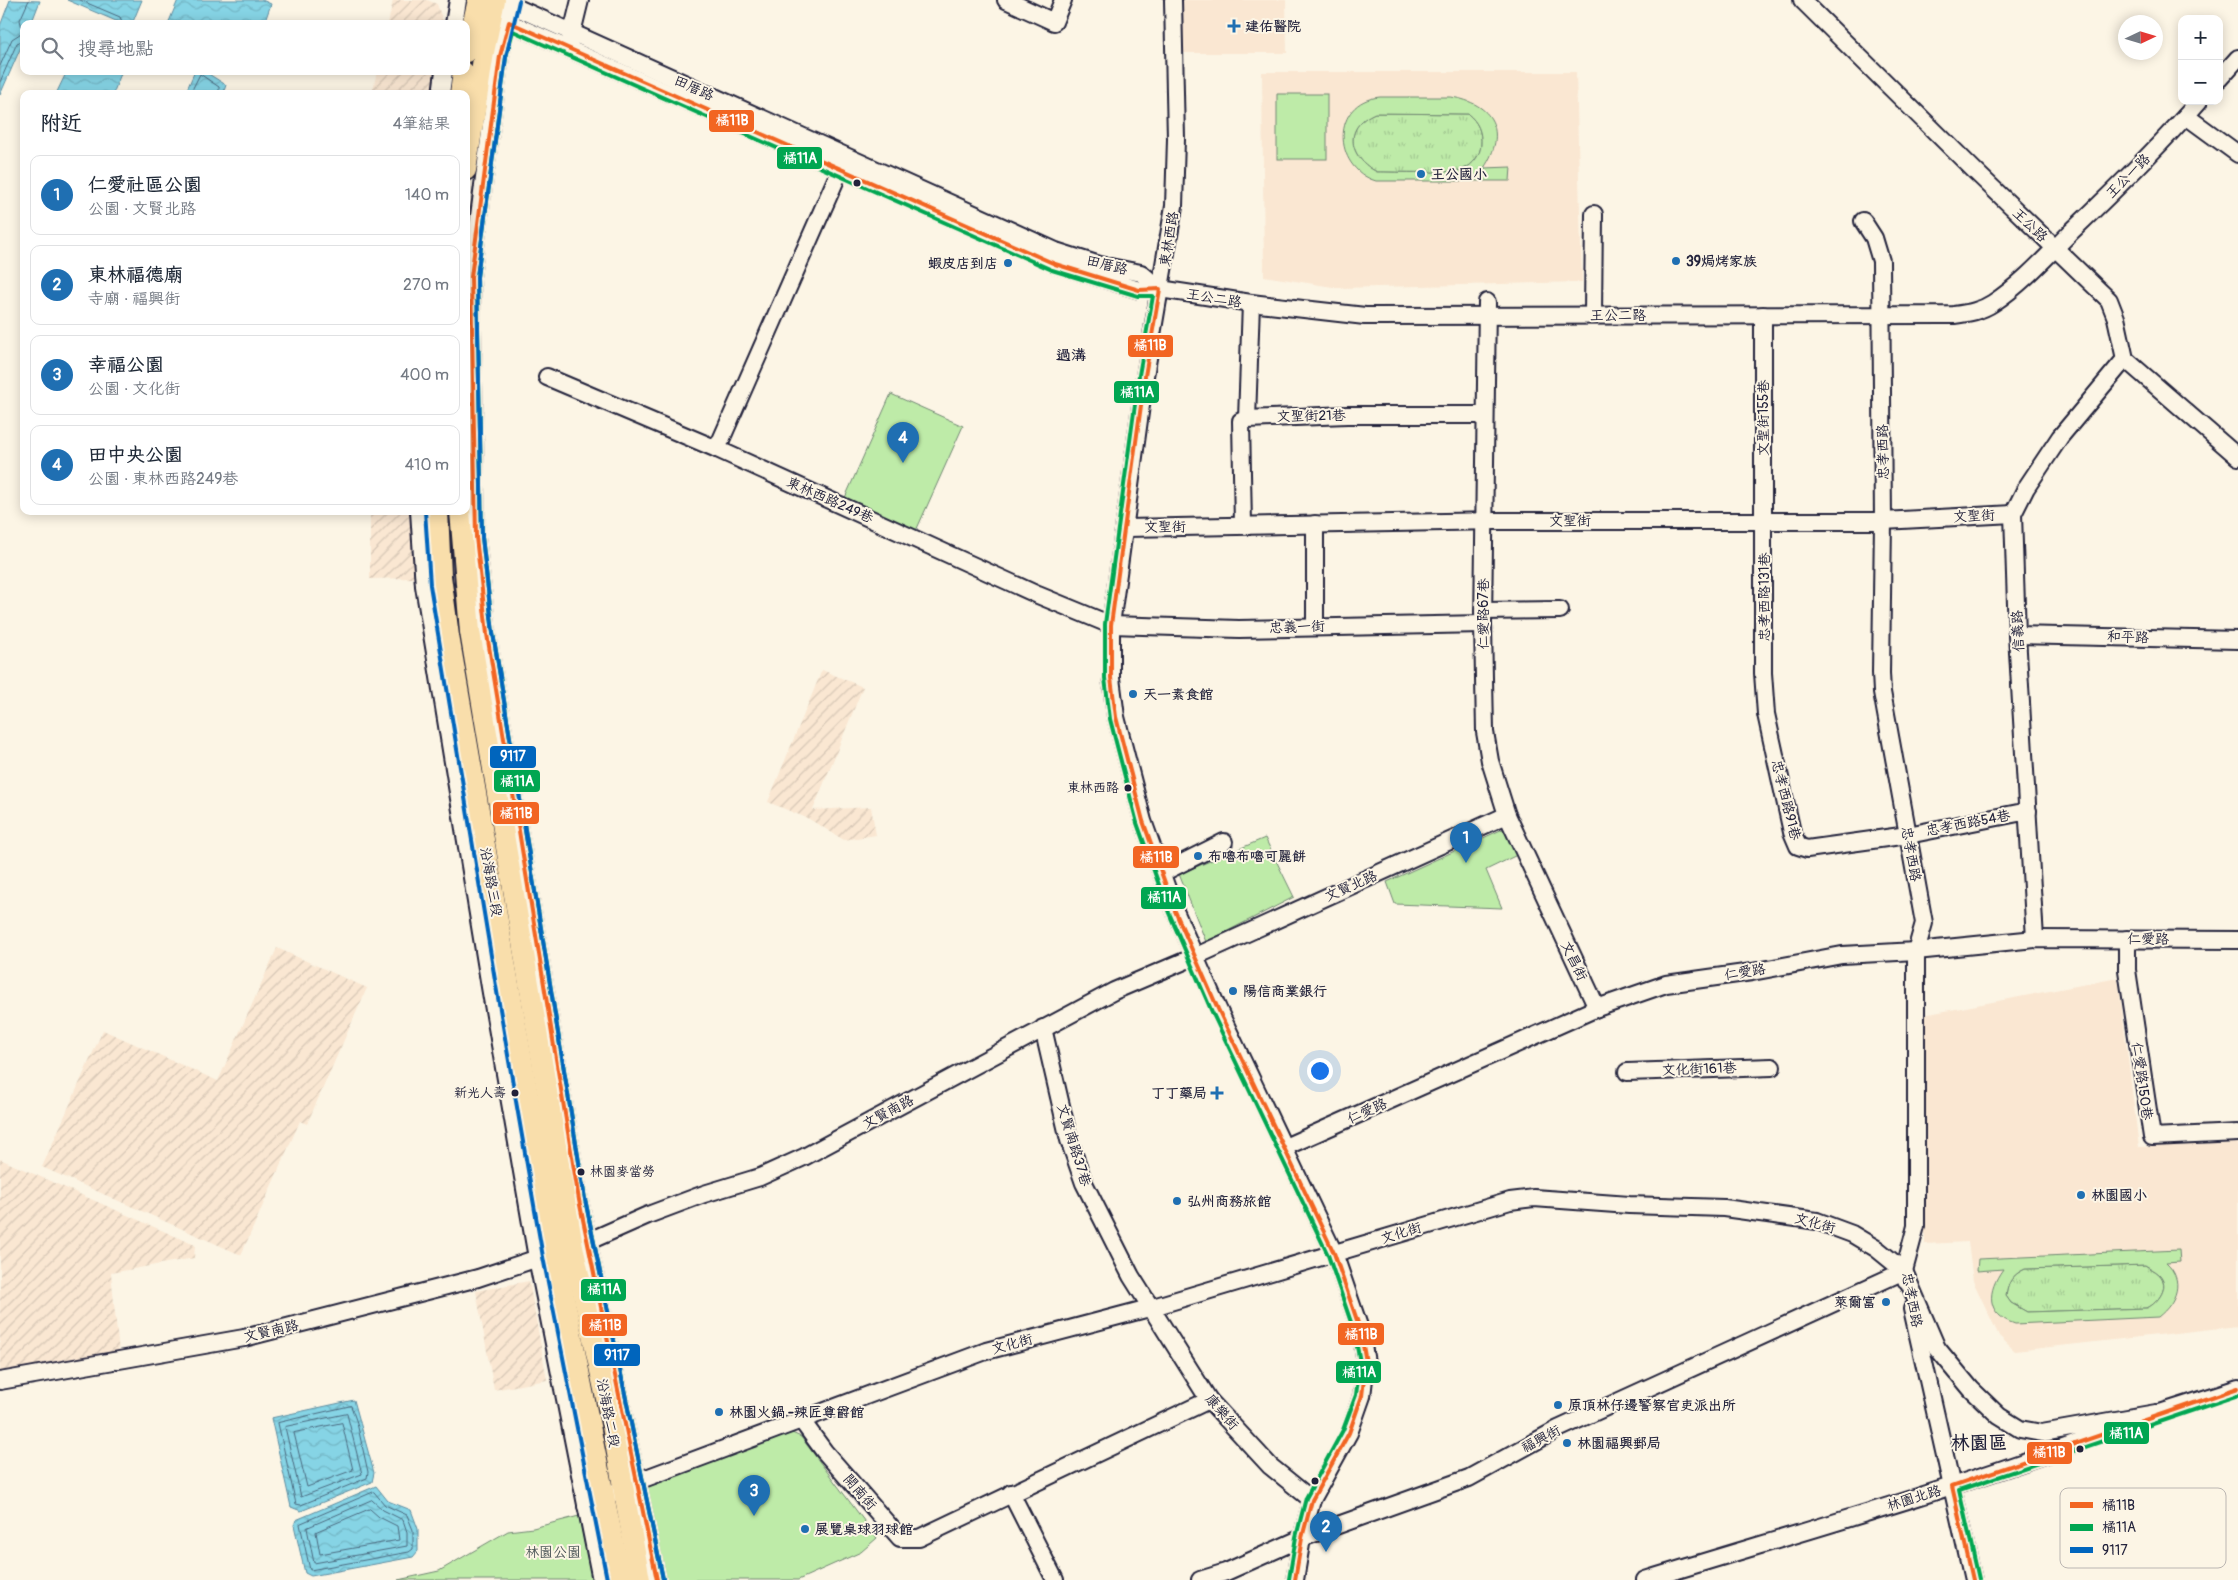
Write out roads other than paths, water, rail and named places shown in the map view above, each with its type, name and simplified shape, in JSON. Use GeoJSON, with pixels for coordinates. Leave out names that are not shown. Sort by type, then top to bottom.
{"type":"FeatureCollection","features":[{"type":"Feature","properties":{"kind":"main road"},"geometry":{"type":"LineString","coordinates":[[470,45],[494,5]]}},
{"type":"Feature","properties":{"kind":"main road"},"geometry":{"type":"LineString","coordinates":[[470,146],[494,5]]}},
{"type":"Feature","properties":{"kind":"main road"},"geometry":{"type":"LineString","coordinates":[[461,90],[462,75]]}},
{"type":"Feature","properties":{"kind":"main road","name":"沿海路三段"},"geometry":{"type":"LineString","coordinates":[[437,515],[429,536],[441,638],[517,983],[563,1250]]}},
{"type":"Feature","properties":{"kind":"main road","name":"沿海路三段"},"geometry":{"type":"LineString","coordinates":[[462,515],[469,534],[517,983]]}},
{"type":"Feature","properties":{"kind":"main road","name":"沿海路二段"},"geometry":{"type":"LineString","coordinates":[[563,1250],[622,1489],[640,1580]]}},
{"type":"Feature","properties":{"kind":"main road","name":"沿海路二段"},"geometry":{"type":"LineString","coordinates":[[620,1580],[622,1489]]}},
{"type":"Feature","properties":{"kind":"street"},"geometry":{"type":"LineString","coordinates":[[455,20],[458,0]]}},
{"type":"Feature","properties":{"kind":"street"},"geometry":{"type":"LineString","coordinates":[[570,41],[580,0]]}},
{"type":"Feature","properties":{"kind":"street"},"geometry":{"type":"LineString","coordinates":[[1006,0],[1054,22],[1063,0]]}},
{"type":"Feature","properties":{"kind":"street","name":"東林西路"},"geometry":{"type":"LineString","coordinates":[[1173,0],[1176,139],[1174,206],[1146,376],[1111,624],[1111,678],[1116,717],[1143,821],[1194,957],[1334,1253],[1360,1328],[1366,1362],[1362,1396],[1349,1433],[1312,1500],[1302,1538],[1295,1580]]}},
{"type":"Feature","properties":{"kind":"street","name":"王公路"},"geometry":{"type":"LineString","coordinates":[[1802,0],[2109,300],[2116,318],[2125,359]]}},
{"type":"Feature","properties":{"kind":"street","name":"田厝路"},"geometry":{"type":"LineString","coordinates":[[494,5],[843,163],[1056,251],[1100,265],[1140,274],[1160,289]]}},
{"type":"Feature","properties":{"kind":"street","name":"沿海路三段"},"geometry":{"type":"LineString","coordinates":[[470,406],[471,277],[500,56],[494,5]]}},
{"type":"Feature","properties":{"kind":"street"},"geometry":{"type":"LineString","coordinates":[[2223,75],[2238,58]]}},
{"type":"Feature","properties":{"kind":"street"},"geometry":{"type":"LineString","coordinates":[[442,90],[443,75]]}},
{"type":"Feature","properties":{"kind":"street","name":"王公一路"},"geometry":{"type":"LineString","coordinates":[[2055,248],[2133,172],[2196,105]]}},
{"type":"Feature","properties":{"kind":"street"},"geometry":{"type":"LineString","coordinates":[[2186,116],[2238,154]]}},
{"type":"Feature","properties":{"kind":"street"},"geometry":{"type":"LineString","coordinates":[[717,449],[843,163]]}},
{"type":"Feature","properties":{"kind":"street"},"geometry":{"type":"LineString","coordinates":[[1593,315],[1594,214]]}},
{"type":"Feature","properties":{"kind":"street","name":"忠孝西路"},"geometry":{"type":"LineString","coordinates":[[1863,221],[1874,238],[1881,261],[1884,521],[1882,692],[1924,923],[1916,951],[1916,1226],[1904,1271],[1973,1580]]}},
{"type":"Feature","properties":{"kind":"street","name":"王公二路"},"geometry":{"type":"LineString","coordinates":[[1160,289],[1251,303],[1365,316],[1487,309],[1593,315],[1882,315],[1974,312],[1993,303],[2008,292],[2055,248]]}},
{"type":"Feature","properties":{"kind":"street"},"geometry":{"type":"LineString","coordinates":[[1243,525],[1241,421],[1247,419],[1251,303]]}},
{"type":"Feature","properties":{"kind":"street","name":"仁愛路67巷"},"geometry":{"type":"LineString","coordinates":[[1487,309],[1483,617],[1485,732],[1490,761],[1508,815],[1552,914]]}},
{"type":"Feature","properties":{"kind":"street","name":"文聖街155巷"},"geometry":{"type":"LineString","coordinates":[[1763,315],[1764,521]]}},
{"type":"Feature","properties":{"kind":"street"},"geometry":{"type":"LineString","coordinates":[[2125,359],[2238,457]]}},
{"type":"Feature","properties":{"kind":"street","name":"信義路"},"geometry":{"type":"LineString","coordinates":[[2035,938],[2017,634],[2013,514],[2026,488],[2060,437],[2125,359]]}},
{"type":"Feature","properties":{"kind":"street","name":"東林西路249巷"},"geometry":{"type":"LineString","coordinates":[[547,377],[717,449],[1038,595],[1111,624]]}},
{"type":"Feature","properties":{"kind":"street","name":"文聖街21巷"},"geometry":{"type":"LineString","coordinates":[[1247,419],[1318,416],[1485,415]]}},
{"type":"Feature","properties":{"kind":"street","name":"文聖街"},"geometry":{"type":"LineString","coordinates":[[1126,528],[1484,521],[1884,521],[2013,514]]}},
{"type":"Feature","properties":{"kind":"street","name":"沿海路三段"},"geometry":{"type":"LineString","coordinates":[[421,515],[429,536]]}},
{"type":"Feature","properties":{"kind":"street","name":"沿海路三段"},"geometry":{"type":"LineString","coordinates":[[469,515],[469,534]]}},
{"type":"Feature","properties":{"kind":"street","name":"忠孝西路131巷"},"geometry":{"type":"LineString","coordinates":[[1763,673],[1764,521]]}},
{"type":"Feature","properties":{"kind":"street"},"geometry":{"type":"LineString","coordinates":[[1315,524],[1315,626]]}},
{"type":"Feature","properties":{"kind":"street"},"geometry":{"type":"LineString","coordinates":[[429,536],[469,534]]}},
{"type":"Feature","properties":{"kind":"street","name":"忠義一街"},"geometry":{"type":"LineString","coordinates":[[1111,624],[1239,629],[1483,617],[1560,610]]}},
{"type":"Feature","properties":{"kind":"street","name":"和平路"},"geometry":{"type":"LineString","coordinates":[[2017,634],[2238,640]]}},
{"type":"Feature","properties":{"kind":"street","name":"忠孝西路91巷"},"geometry":{"type":"LineString","coordinates":[[1763,673],[1766,714],[1792,832],[1798,846],[1807,849],[1908,835]]}},
{"type":"Feature","properties":{"kind":"street","name":"忠孝西路54巷"},"geometry":{"type":"LineString","coordinates":[[1908,835],[2028,811]]}},
{"type":"Feature","properties":{"kind":"street","name":"文賢北路"},"geometry":{"type":"LineString","coordinates":[[1194,957],[1508,815]]}},
{"type":"Feature","properties":{"kind":"street"},"geometry":{"type":"LineString","coordinates":[[1162,873],[1224,842]]}},
{"type":"Feature","properties":{"kind":"street","name":"文昌街"},"geometry":{"type":"LineString","coordinates":[[1552,914],[1597,1008]]}},
{"type":"Feature","properties":{"kind":"street","name":"仁愛路"},"geometry":{"type":"LineString","coordinates":[[1285,1147],[1597,1008],[1666,984],[1752,972],[1842,955],[1916,951],[2035,938],[2238,940]]}},
{"type":"Feature","properties":{"kind":"street","name":"仁愛路150巷"},"geometry":{"type":"LineString","coordinates":[[2127,939],[2127,970],[2152,1137],[2238,1133]]}},
{"type":"Feature","properties":{"kind":"street","name":"文賢南路"},"geometry":{"type":"LineString","coordinates":[[0,1381],[244,1338],[473,1279],[563,1250],[704,1194],[760,1177],[804,1157],[1114,991],[1194,957]]}},
{"type":"Feature","properties":{"kind":"street","name":"沿海路三段"},"geometry":{"type":"LineString","coordinates":[[517,983],[579,1200],[563,1250]]}},
{"type":"Feature","properties":{"kind":"street","name":"文賢南路37巷"},"geometry":{"type":"LineString","coordinates":[[1043,1028],[1069,1140],[1084,1183],[1131,1276],[1152,1307]]}},
{"type":"Feature","properties":{"kind":"street","name":"文化街161巷"},"geometry":{"type":"LineString","coordinates":[[1627,1072],[1772,1067]]}},
{"type":"Feature","properties":{"kind":"street","name":"文化街"},"geometry":{"type":"LineString","coordinates":[[586,1506],[622,1489],[986,1351],[1152,1307],[1510,1201],[1534,1198],[1629,1205],[1724,1208],[1817,1221],[1852,1234],[1877,1249],[1904,1271],[1937,1348],[1971,1389],[1999,1416],[2020,1429],[2042,1433],[2156,1413]]}},
{"type":"Feature","properties":{"kind":"street"},"geometry":{"type":"LineString","coordinates":[[563,1250],[586,1506],[601,1580]]}},
{"type":"Feature","properties":{"kind":"street","name":"沿海路二段"},"geometry":{"type":"LineString","coordinates":[[563,1250],[622,1489],[657,1580]]}},
{"type":"Feature","properties":{"kind":"street","name":"福興街"},"geometry":{"type":"LineString","coordinates":[[1200,1580],[1226,1572],[1302,1538],[1469,1478],[1558,1429],[1904,1271]]}},
{"type":"Feature","properties":{"kind":"street","name":"康樂街"},"geometry":{"type":"LineString","coordinates":[[1152,1307],[1209,1400],[1270,1466],[1312,1500]]}},
{"type":"Feature","properties":{"kind":"street","name":"林園北路"},"geometry":{"type":"LineString","coordinates":[[1645,1580],[1952,1486],[2054,1452],[2156,1413],[2238,1388]]}},
{"type":"Feature","properties":{"kind":"street","name":"開南街"},"geometry":{"type":"LineString","coordinates":[[802,1420],[824,1451],[900,1538],[919,1538],[1209,1400]]}},
{"type":"Feature","properties":{"kind":"street"},"geometry":{"type":"LineString","coordinates":[[1011,1493],[1055,1580]]}},
{"type":"Feature","properties":{"kind":"water"},"geometry":{"type":"Polygon","coordinates":[[[10,0],[40,1],[33,20],[20,20],[20,49],[0,95],[0,26],[10,0]]]}},
{"type":"Feature","properties":{"kind":"water"},"geometry":{"type":"Polygon","coordinates":[[[67,0],[142,0],[134,20],[114,20],[67,0]]]}},
{"type":"Feature","properties":{"kind":"water"},"geometry":{"type":"Polygon","coordinates":[[[178,0],[262,0],[271,4],[265,20],[170,20],[178,0]]]}},
{"type":"Feature","properties":{"kind":"water"},"geometry":{"type":"Polygon","coordinates":[[[65,75],[120,75],[115,90],[58,90],[65,75]]]}},
{"type":"Feature","properties":{"kind":"water"},"geometry":{"type":"Polygon","coordinates":[[[193,75],[210,75],[226,85],[224,90],[187,90],[193,75]]]}},
{"type":"Feature","properties":{"kind":"water"},"geometry":{"type":"Polygon","coordinates":[[[354,1400],[374,1473],[372,1482],[301,1511],[291,1507],[271,1418],[354,1400]]]}},
{"type":"Feature","properties":{"kind":"water"},"geometry":{"type":"Polygon","coordinates":[[[376,1486],[388,1501],[411,1510],[418,1529],[418,1551],[413,1557],[311,1576],[305,1573],[294,1525],[296,1520],[376,1486]]]}},
{"type":"Feature","properties":{"kind":"place","name":"建佑醫院"},"geometry":{"type":"Point","coordinates":[1234,26]}},
{"type":"Feature","properties":{"kind":"place","name":"王公國小"},"geometry":{"type":"Point","coordinates":[1421,174]}},
{"type":"Feature","properties":{"kind":"place","name":"39焗烤家族"},"geometry":{"type":"Point","coordinates":[1676,261]}},
{"type":"Feature","properties":{"kind":"place","name":"蝦皮店到店"},"geometry":{"type":"Point","coordinates":[1008,263]}},
{"type":"Feature","properties":{"kind":"place","name":"田中央公園"},"geometry":{"type":"Point","coordinates":[903,463]}},
{"type":"Feature","properties":{"kind":"place","name":"天一素食館"},"geometry":{"type":"Point","coordinates":[1133,694]}},
{"type":"Feature","properties":{"kind":"place","name":"東林西路"},"geometry":{"type":"Point","coordinates":[1128,788]}},
{"type":"Feature","properties":{"kind":"place","name":"布嚕布嚕可麗餅"},"geometry":{"type":"Point","coordinates":[1198,856]}},
{"type":"Feature","properties":{"kind":"place","name":"仁愛社區公園"},"geometry":{"type":"Point","coordinates":[1466,863]}},
{"type":"Feature","properties":{"kind":"place","name":"陽信商業銀行"},"geometry":{"type":"Point","coordinates":[1233,991]}},
{"type":"Feature","properties":{"kind":"place","name":"新光人壽"},"geometry":{"type":"Point","coordinates":[515,1093]}},
{"type":"Feature","properties":{"kind":"place","name":"丁丁藥局"},"geometry":{"type":"Point","coordinates":[1217,1093]}},
{"type":"Feature","properties":{"kind":"place","name":"林園麥當勞"},"geometry":{"type":"Point","coordinates":[581,1172]}},
{"type":"Feature","properties":{"kind":"place","name":"林園國小"},"geometry":{"type":"Point","coordinates":[2081,1195]}},
{"type":"Feature","properties":{"kind":"place","name":"弘州商務旅館"},"geometry":{"type":"Point","coordinates":[1177,1201]}},
{"type":"Feature","properties":{"kind":"place","name":"萊爾富"},"geometry":{"type":"Point","coordinates":[1886,1302]}},
{"type":"Feature","properties":{"kind":"place","name":"原頂林仔邊警察官吏派出所"},"geometry":{"type":"Point","coordinates":[1558,1405]}},
{"type":"Feature","properties":{"kind":"place","name":"林園火鍋 -辣匠尊爵館"},"geometry":{"type":"Point","coordinates":[719,1412]}},
{"type":"Feature","properties":{"kind":"place","name":"林園福興郵局"},"geometry":{"type":"Point","coordinates":[1567,1443]}},
{"type":"Feature","properties":{"kind":"place","name":"幸福公園"},"geometry":{"type":"Point","coordinates":[754,1516]}},
{"type":"Feature","properties":{"kind":"place","name":"展覽桌球羽球館"},"geometry":{"type":"Point","coordinates":[805,1529]}},
{"type":"Feature","properties":{"kind":"place","name":"東林福德廟"},"geometry":{"type":"Point","coordinates":[1326,1552]}},
{"type":"Feature","properties":{"kind":"district","name":"過溝"},"geometry":{"type":"Point","coordinates":[1071,355]}},
{"type":"Feature","properties":{"kind":"district","name":"林園區"},"geometry":{"type":"Point","coordinates":[1979,1443]}},
{"type":"Feature","properties":{"kind":"park label","name":"林園公園"},"geometry":{"type":"Point","coordinates":[553,1552]}}]}
